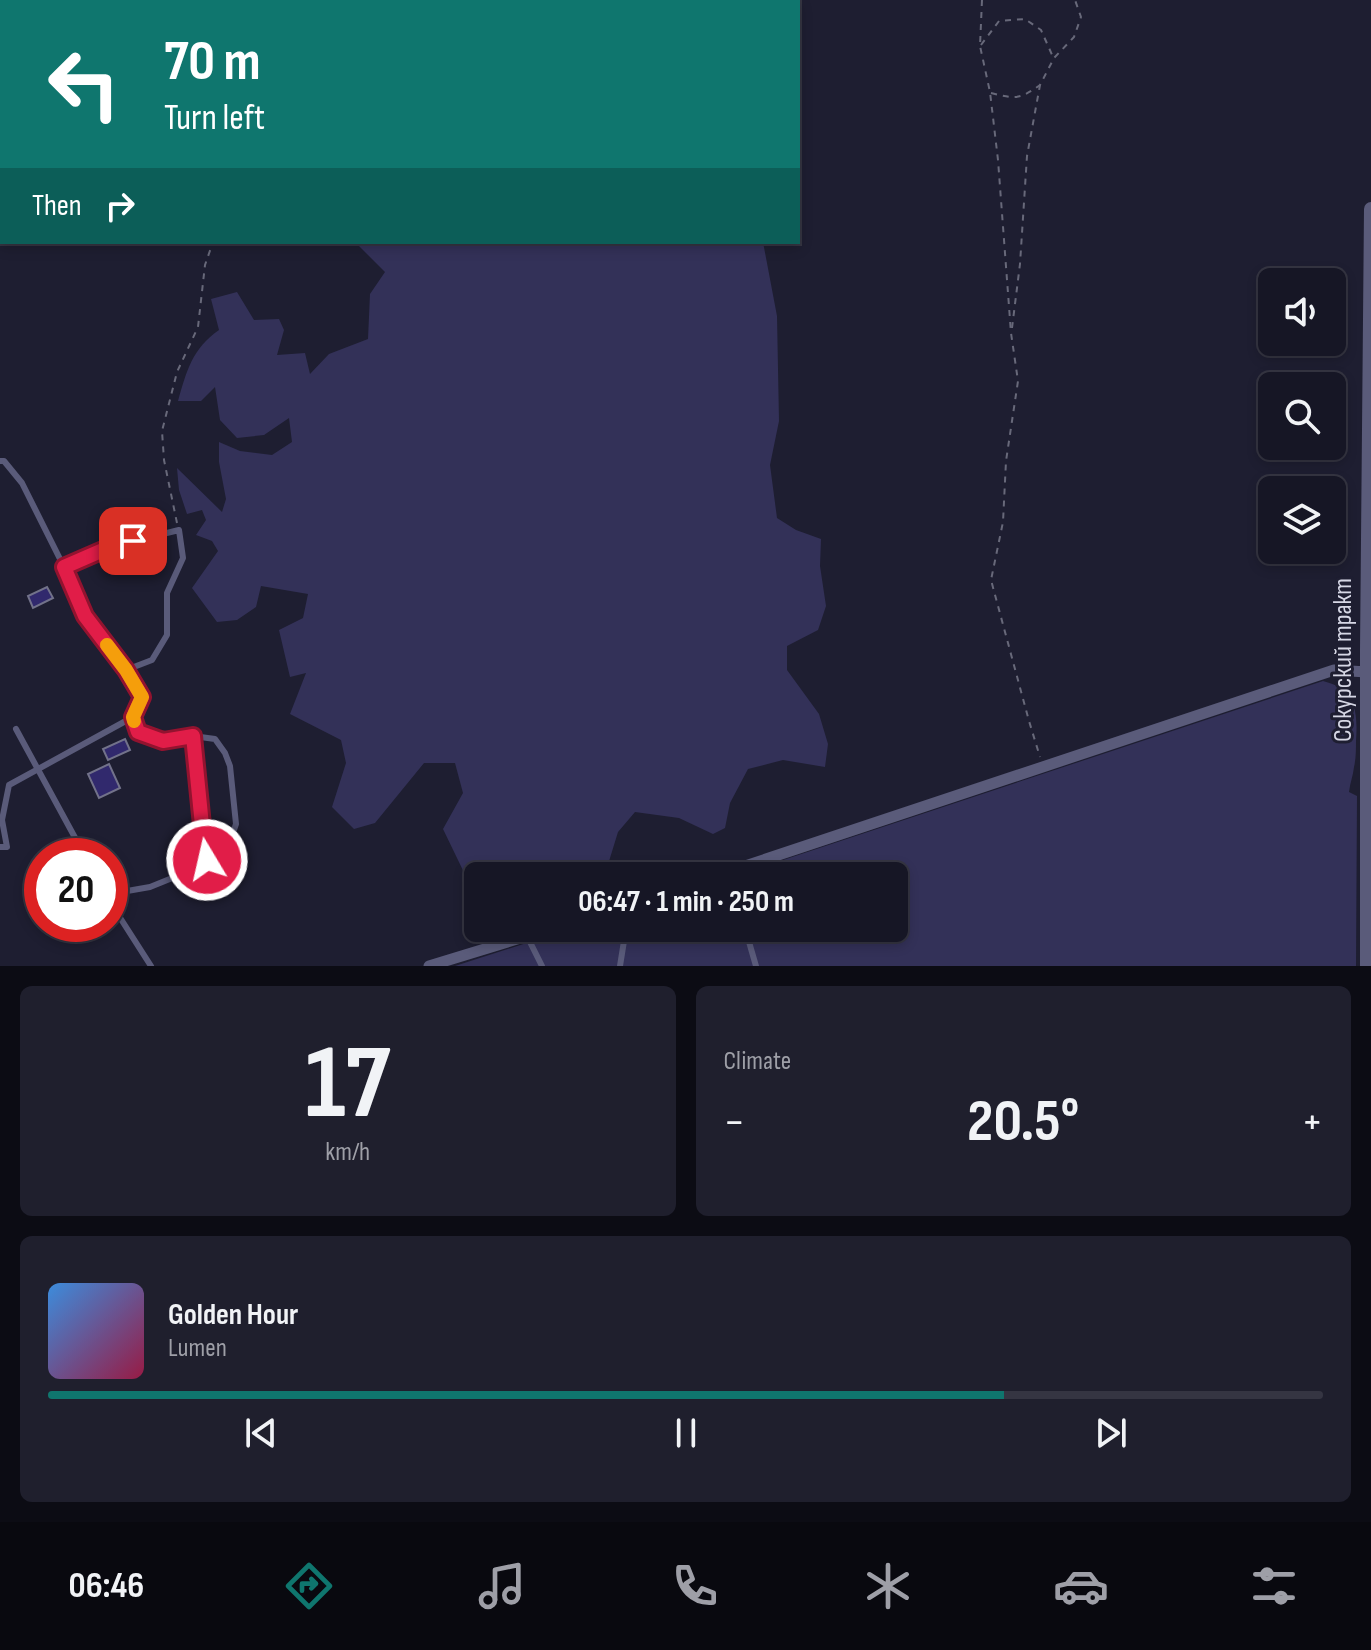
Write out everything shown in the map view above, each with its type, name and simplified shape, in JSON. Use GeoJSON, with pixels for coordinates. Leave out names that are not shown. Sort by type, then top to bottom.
{"type":"FeatureCollection","features":[{"type":"Feature","properties":{"kind":"street","name":"Сокурский тракт"},"geometry":{"type":"LineString","coordinates":[[1367,966],[1371,209]]}},
{"type":"Feature","properties":{"kind":"street"},"geometry":{"type":"LineString","coordinates":[[766,862],[1334,670],[1367,672]]}},
{"type":"Feature","properties":{"kind":"street"},"geometry":{"type":"LineString","coordinates":[[429,966],[507,942]]}},
{"type":"Feature","properties":{"kind":"lane"},"geometry":{"type":"LineString","coordinates":[[0,461],[4,461],[22,483],[85,616],[126,670],[142,697],[133,717],[9,785],[2,820],[7,847],[0,847]]}},
{"type":"Feature","properties":{"kind":"lane"},"geometry":{"type":"LineString","coordinates":[[64,567],[110,547],[179,530],[183,558],[167,593],[167,635],[152,660],[126,670]]}},
{"type":"Feature","properties":{"kind":"lane"},"geometry":{"type":"LineString","coordinates":[[128,891],[150,887],[192,870],[228,847],[236,824],[230,766],[215,739],[193,736],[163,741],[138,732],[133,717]]}},
{"type":"Feature","properties":{"kind":"lane"},"geometry":{"type":"LineString","coordinates":[[16,729],[75,838]]}},
{"type":"Feature","properties":{"kind":"lane"},"geometry":{"type":"LineString","coordinates":[[193,736],[207,860]]}},
{"type":"Feature","properties":{"kind":"lane"},"geometry":{"type":"LineString","coordinates":[[128,930],[151,966]]}},
{"type":"Feature","properties":{"kind":"lane"},"geometry":{"type":"LineString","coordinates":[[530,942],[542,966]]}},
{"type":"Feature","properties":{"kind":"lane"},"geometry":{"type":"LineString","coordinates":[[620,966],[624,942]]}},
{"type":"Feature","properties":{"kind":"lane"},"geometry":{"type":"LineString","coordinates":[[749,942],[756,966]]}},
{"type":"Feature","properties":{"kind":"path"},"geometry":{"type":"LineString","coordinates":[[982,0],[980,46],[990,92],[998,160],[1011,333],[1018,381],[1006,461],[1003,522],[991,580],[1043,766]]}},
{"type":"Feature","properties":{"kind":"path"},"geometry":{"type":"LineString","coordinates":[[1011,333],[1020,264],[1027,156],[1040,85],[1054,58],[1074,37],[1081,17],[1075,0]]}},
{"type":"Feature","properties":{"kind":"path"},"geometry":{"type":"LineString","coordinates":[[980,46],[999,21],[1025,19],[1041,30],[1054,58]]}},
{"type":"Feature","properties":{"kind":"path"},"geometry":{"type":"LineString","coordinates":[[990,92],[1012,98],[1024,97],[1040,85]]}},
{"type":"Feature","properties":{"kind":"path"},"geometry":{"type":"LineString","coordinates":[[179,530],[164,460],[162,431],[177,372],[198,327],[205,265],[212,244]]}},
{"type":"Feature","properties":{"kind":"shaded area"},"geometry":{"type":"Polygon","coordinates":[[[357,244],[763,244],[777,316],[779,421],[770,465],[777,518],[796,530],[821,539],[820,566],[826,606],[818,630],[787,646],[787,670],[819,714],[828,744],[825,767],[783,760],[748,769],[730,803],[725,828],[713,834],[679,818],[635,812],[618,832],[609,862],[464,862],[464,872],[443,829],[463,793],[455,763],[424,763],[375,823],[354,829],[332,807],[346,763],[341,740],[290,714],[306,673],[290,677],[279,630],[303,618],[308,594],[261,586],[256,607],[237,620],[217,622],[192,588],[218,551],[212,541],[196,535],[206,520],[202,510],[187,514],[179,490],[177,468],[222,512],[226,499],[219,462],[219,442],[240,451],[272,455],[292,442],[289,418],[264,435],[237,438],[220,420],[215,387],[201,401],[178,401],[197,353],[219,330],[211,299],[237,292],[254,320],[279,319],[284,330],[277,355],[305,353],[310,374],[329,354],[368,339],[370,294],[385,272],[357,244]]]}},
{"type":"Feature","properties":{"kind":"shaded area"},"geometry":{"type":"Polygon","coordinates":[[[1323,681],[1342,690],[1353,703],[1356,757],[1349,792],[1357,796],[1356,966],[455,966],[530,942],[908,942],[908,862],[777,862],[1323,681]]]}},
{"type":"Feature","properties":{"kind":"building"},"geometry":{"type":"Polygon","coordinates":[[[47,587],[53,598],[33,608],[28,596],[47,587]]]}},
{"type":"Feature","properties":{"kind":"building"},"geometry":{"type":"Polygon","coordinates":[[[125,739],[130,750],[108,760],[103,749],[125,739]]]}},
{"type":"Feature","properties":{"kind":"building"},"geometry":{"type":"Polygon","coordinates":[[[109,764],[120,788],[99,798],[88,774],[109,764]]]}},
{"type":"Feature","properties":{"kind":"slow traffic"},"geometry":{"type":"LineString","coordinates":[[107,645],[142,697],[134,721]]}},
{"type":"Feature","properties":{"kind":"route"},"geometry":{"type":"LineString","coordinates":[[133,541],[110,547],[64,567],[85,616],[126,670],[142,697],[133,717],[138,732],[163,741],[193,736],[207,860]]}}]}
